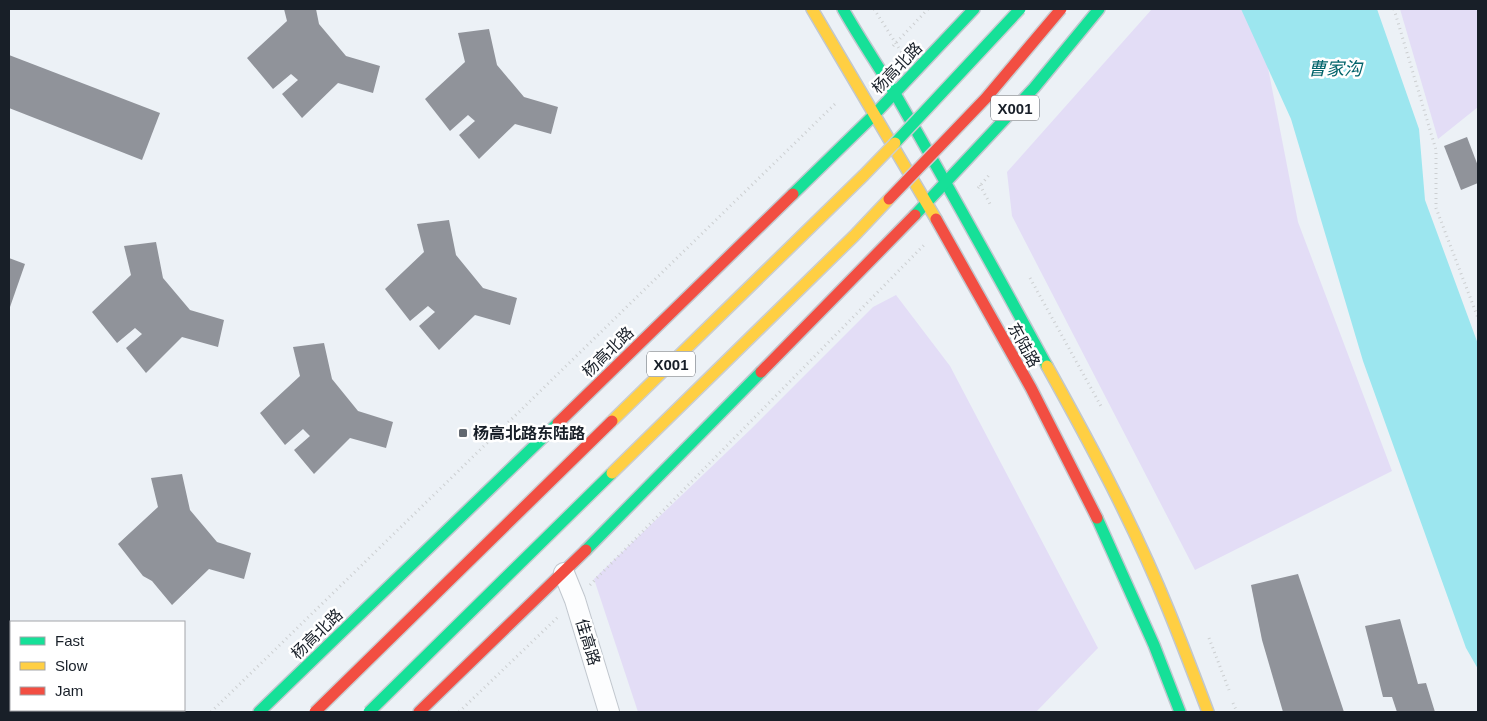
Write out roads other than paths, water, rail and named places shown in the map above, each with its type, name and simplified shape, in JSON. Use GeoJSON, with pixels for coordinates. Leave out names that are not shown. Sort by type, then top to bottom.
{"type":"FeatureCollection","features":[{"type":"Feature","properties":{"kind":"main road","name":"东陆路"},"geometry":{"type":"LineString","coordinates":[[812,9],[838,56],[926,202],[1074,470],[1143,618],[1180,712]]}},
{"type":"Feature","properties":{"kind":"main road","name":"东陆路"},"geometry":{"type":"LineString","coordinates":[[843,9],[895,94],[1098,458],[1168,608],[1208,712]]}},
{"type":"Feature","properties":{"kind":"main road","name":"杨高北路"},"geometry":{"type":"LineString","coordinates":[[259,712],[874,115],[974,9]]}},
{"type":"Feature","properties":{"kind":"main road","name":"X001"},"geometry":{"type":"LineString","coordinates":[[315,712],[864,175],[1020,9]]}},
{"type":"Feature","properties":{"kind":"main road","name":"X001"},"geometry":{"type":"LineString","coordinates":[[369,712],[854,236],[986,98],[1061,9]]}},
{"type":"Feature","properties":{"kind":"main road","name":"X001"},"geometry":{"type":"LineString","coordinates":[[419,712],[564,573],[945,184],[1034,88],[1099,9]]}},
{"type":"Feature","properties":{"kind":"street","name":"佳高路"},"geometry":{"type":"LineString","coordinates":[[564,573],[576,600],[609,712]]}},
{"type":"Feature","properties":{"kind":"water","name":"曹家沟"},"geometry":{"type":"Polygon","coordinates":[[[1241,9],[1377,9],[1419,129],[1425,200],[1478,344],[1478,669],[1466,648],[1363,361],[1291,119],[1241,9]]]}},
{"type":"Feature","properties":{"kind":"place","name":"杨高北路东陆路"},"geometry":{"type":"Point","coordinates":[463,433]}}]}
